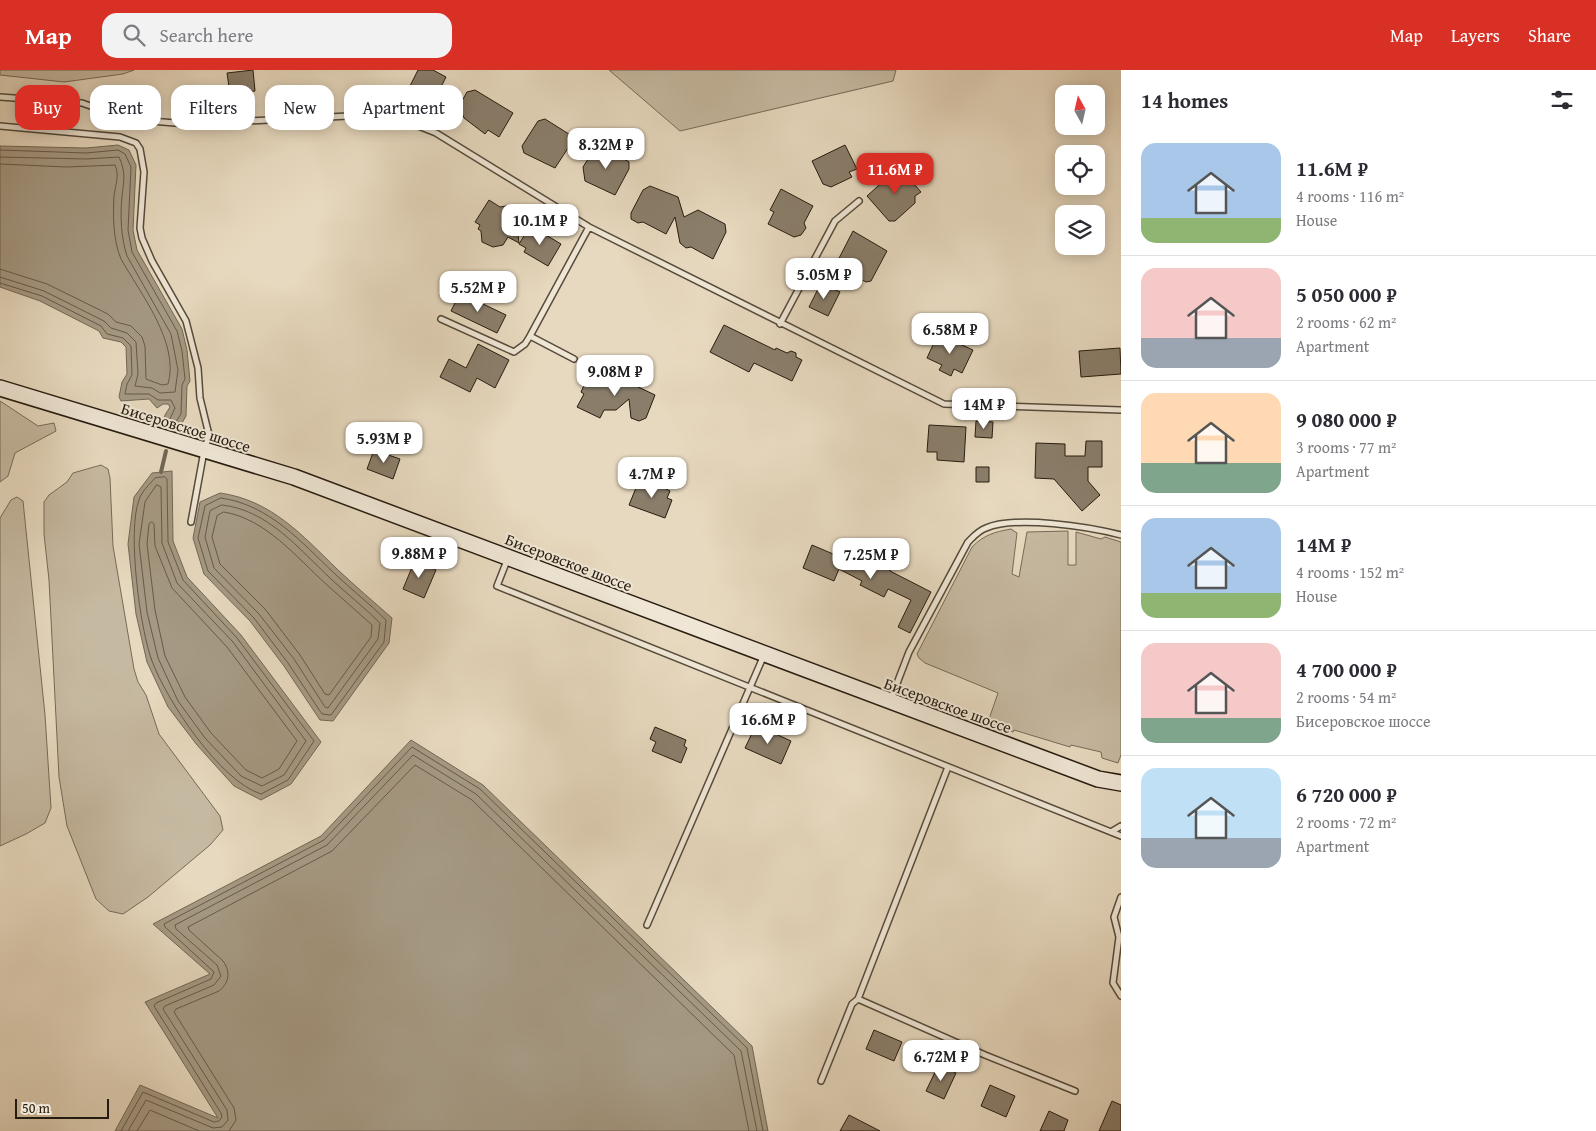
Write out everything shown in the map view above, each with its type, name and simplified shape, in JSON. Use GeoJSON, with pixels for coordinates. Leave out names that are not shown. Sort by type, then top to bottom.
{"type":"FeatureCollection","features":[{"type":"Feature","properties":{"kind":"main road","name":"Бисеровское шоссе"},"geometry":{"type":"LineString","coordinates":[[0,388],[294,478],[889,702],[1098,779],[1121,783]]}},
{"type":"Feature","properties":{"kind":"lane"},"geometry":{"type":"LineString","coordinates":[[0,97],[82,103],[127,119],[187,124],[388,114],[436,133],[590,227],[780,324],[944,404],[1121,410]]}},
{"type":"Feature","properties":{"kind":"lane"},"geometry":{"type":"LineString","coordinates":[[0,126],[120,137],[129,139],[140,148],[144,172],[140,228],[142,238],[152,261],[186,321],[191,335],[198,368],[200,398],[210,435],[204,451],[191,522]]}},
{"type":"Feature","properties":{"kind":"lane"},"geometry":{"type":"LineString","coordinates":[[780,324],[835,220],[859,201]]}},
{"type":"Feature","properties":{"kind":"lane"},"geometry":{"type":"LineString","coordinates":[[442,319],[514,352],[525,344],[530,336],[590,227]]}},
{"type":"Feature","properties":{"kind":"lane"},"geometry":{"type":"LineString","coordinates":[[530,336],[574,359]]}},
{"type":"Feature","properties":{"kind":"lane"},"geometry":{"type":"LineString","coordinates":[[889,702],[909,652],[968,542],[976,533],[1000,524],[1022,523],[1072,525],[1121,535]]}},
{"type":"Feature","properties":{"kind":"lane"},"geometry":{"type":"LineString","coordinates":[[508,558],[497,586],[1121,836]]}},
{"type":"Feature","properties":{"kind":"lane"},"geometry":{"type":"LineString","coordinates":[[647,925],[764,655]]}},
{"type":"Feature","properties":{"kind":"lane"},"geometry":{"type":"LineString","coordinates":[[821,1081],[852,1004],[858,999],[948,767]]}},
{"type":"Feature","properties":{"kind":"lane"},"geometry":{"type":"LineString","coordinates":[[1111,832],[1121,826]]}},
{"type":"Feature","properties":{"kind":"lane"},"geometry":{"type":"LineString","coordinates":[[1121,897],[1114,917],[1119,937],[1113,983],[1118,995],[1121,996]]}},
{"type":"Feature","properties":{"kind":"lane"},"geometry":{"type":"LineString","coordinates":[[858,999],[985,1055],[1074,1091]]}},
{"type":"Feature","properties":{"kind":"shaded area"},"geometry":{"type":"Polygon","coordinates":[[[0,70],[134,70],[123,74],[64,82],[0,75],[0,70]]]}},
{"type":"Feature","properties":{"kind":"shaded area"},"geometry":{"type":"Polygon","coordinates":[[[609,70],[896,70],[893,81],[680,131],[609,70]]]}},
{"type":"Feature","properties":{"kind":"shaded area"},"geometry":{"type":"Polygon","coordinates":[[[0,401],[38,426],[54,423],[56,431],[15,453],[8,476],[0,482],[0,401]]]}},
{"type":"Feature","properties":{"kind":"shaded area"},"geometry":{"type":"Polygon","coordinates":[[[101,465],[108,469],[110,478],[113,546],[134,669],[138,682],[146,695],[159,734],[220,816],[223,830],[210,845],[148,897],[123,914],[109,911],[96,899],[67,826],[59,777],[49,580],[44,534],[44,502],[49,495],[67,482],[73,473],[101,465]]]}},
{"type":"Feature","properties":{"kind":"shaded area"},"geometry":{"type":"Polygon","coordinates":[[[17,497],[23,501],[45,715],[51,808],[45,823],[0,846],[0,518],[11,500],[17,497]]]}},
{"type":"Feature","properties":{"kind":"shaded area"},"geometry":{"type":"Polygon","coordinates":[[[1011,529],[1017,533],[1012,574],[1019,577],[1027,532],[1068,531],[1068,565],[1076,565],[1076,532],[1121,542],[1121,755],[1118,763],[1102,758],[1101,752],[1071,745],[1070,747],[1014,730],[1013,732],[988,722],[998,693],[925,663],[917,654],[972,547],[990,535],[1011,529]]]}},
{"type":"Feature","properties":{"kind":"water"},"geometry":{"type":"Polygon","coordinates":[[[118,145],[129,150],[136,165],[133,230],[137,250],[182,329],[187,350],[190,381],[187,386],[186,416],[178,430],[166,428],[163,424],[165,415],[170,407],[168,404],[163,404],[157,408],[149,399],[121,401],[119,397],[122,382],[127,374],[126,347],[121,342],[103,338],[99,331],[40,301],[0,287],[0,146],[86,148],[118,145]]]}},
{"type":"Feature","properties":{"kind":"water"},"geometry":{"type":"Polygon","coordinates":[[[172,471],[173,541],[187,577],[241,635],[321,742],[291,784],[261,800],[234,786],[197,745],[168,707],[147,662],[136,614],[128,544],[134,497],[152,473],[172,471]]]}},
{"type":"Feature","properties":{"kind":"water"},"geometry":{"type":"Polygon","coordinates":[[[220,493],[255,503],[284,521],[392,618],[389,643],[333,721],[320,720],[284,666],[250,621],[204,574],[193,538],[200,502],[220,493]]]}},
{"type":"Feature","properties":{"kind":"water"},"geometry":{"type":"Polygon","coordinates":[[[411,740],[483,785],[752,1046],[768,1131],[115,1131],[140,1085],[218,1118],[145,1002],[210,974],[153,924],[321,836],[411,740]]]}},
{"type":"Feature","properties":{"kind":"building"},"geometry":{"type":"Polygon","coordinates":[[[253,70],[254,85],[229,85],[227,73],[253,70]]]}},
{"type":"Feature","properties":{"kind":"building"},"geometry":{"type":"Polygon","coordinates":[[[418,70],[433,70],[446,77],[442,85],[410,85],[418,70]]]}},
{"type":"Feature","properties":{"kind":"building"},"geometry":{"type":"Polygon","coordinates":[[[475,90],[513,113],[499,137],[488,130],[485,134],[464,118],[463,99],[467,92],[475,90]]]}},
{"type":"Feature","properties":{"kind":"building"},"geometry":{"type":"Polygon","coordinates":[[[545,119],[572,136],[572,142],[555,168],[524,153],[522,146],[538,121],[545,119]]]}},
{"type":"Feature","properties":{"kind":"building"},"geometry":{"type":"Polygon","coordinates":[[[845,145],[857,169],[849,172],[852,177],[831,187],[823,184],[812,161],[845,145]]]}},
{"type":"Feature","properties":{"kind":"building"},"geometry":{"type":"Polygon","coordinates":[[[603,146],[629,162],[629,169],[615,195],[585,181],[583,167],[595,148],[603,146]]]}},
{"type":"Feature","properties":{"kind":"building"},"geometry":{"type":"Polygon","coordinates":[[[899,167],[921,192],[915,196],[915,203],[895,221],[889,221],[867,196],[899,167]]]}},
{"type":"Feature","properties":{"kind":"building"},"geometry":{"type":"Polygon","coordinates":[[[650,186],[678,197],[684,217],[698,210],[725,224],[726,232],[713,259],[691,247],[686,248],[680,243],[675,217],[666,234],[643,222],[638,223],[631,219],[631,213],[643,190],[650,186]]]}},
{"type":"Feature","properties":{"kind":"building"},"geometry":{"type":"Polygon","coordinates":[[[781,189],[813,206],[804,223],[806,228],[801,235],[794,237],[768,224],[774,212],[770,210],[781,189]]]}},
{"type":"Feature","properties":{"kind":"building"},"geometry":{"type":"Polygon","coordinates":[[[489,200],[500,207],[506,206],[515,210],[519,243],[508,237],[503,245],[493,247],[482,242],[481,231],[478,229],[480,225],[475,222],[489,200]]]}},
{"type":"Feature","properties":{"kind":"building"},"geometry":{"type":"Polygon","coordinates":[[[529,228],[535,231],[536,229],[561,244],[548,266],[524,252],[526,248],[519,244],[529,228]]]}},
{"type":"Feature","properties":{"kind":"building"},"geometry":{"type":"Polygon","coordinates":[[[853,231],[887,251],[871,281],[866,282],[835,266],[853,231]]]}},
{"type":"Feature","properties":{"kind":"building"},"geometry":{"type":"Polygon","coordinates":[[[821,283],[840,292],[828,316],[809,307],[821,283]]]}},
{"type":"Feature","properties":{"kind":"building"},"geometry":{"type":"Polygon","coordinates":[[[460,293],[506,315],[497,333],[451,311],[460,293]]]}},
{"type":"Feature","properties":{"kind":"building"},"geometry":{"type":"Polygon","coordinates":[[[724,325],[775,350],[776,348],[787,353],[791,351],[796,353],[796,357],[802,360],[792,381],[754,363],[749,372],[710,352],[724,325]]]}},
{"type":"Feature","properties":{"kind":"building"},"geometry":{"type":"Polygon","coordinates":[[[938,334],[973,350],[962,373],[954,369],[951,376],[939,370],[942,365],[927,358],[938,334]]]}},
{"type":"Feature","properties":{"kind":"building"},"geometry":{"type":"Polygon","coordinates":[[[478,344],[509,360],[495,388],[477,378],[470,392],[440,377],[449,359],[466,368],[478,344]]]}},
{"type":"Feature","properties":{"kind":"building"},"geometry":{"type":"Polygon","coordinates":[[[1120,348],[1121,374],[1081,377],[1079,351],[1120,348]]]}},
{"type":"Feature","properties":{"kind":"building"},"geometry":{"type":"Polygon","coordinates":[[[603,373],[611,374],[655,395],[646,418],[639,421],[631,418],[629,399],[616,410],[604,410],[600,418],[577,407],[584,394],[581,392],[586,381],[592,382],[603,373]]]}},
{"type":"Feature","properties":{"kind":"building"},"geometry":{"type":"Polygon","coordinates":[[[976,421],[993,422],[992,438],[975,437],[976,421]]]}},
{"type":"Feature","properties":{"kind":"building"},"geometry":{"type":"Polygon","coordinates":[[[929,425],[966,427],[964,462],[937,460],[937,452],[927,452],[929,425]]]}},
{"type":"Feature","properties":{"kind":"building"},"geometry":{"type":"Polygon","coordinates":[[[1086,441],[1102,441],[1102,467],[1088,467],[1088,481],[1100,495],[1082,511],[1054,479],[1035,478],[1036,443],[1065,444],[1065,456],[1085,456],[1086,441]]]}},
{"type":"Feature","properties":{"kind":"building"},"geometry":{"type":"Polygon","coordinates":[[[374,450],[400,459],[393,479],[367,469],[374,450]]]}},
{"type":"Feature","properties":{"kind":"building"},"geometry":{"type":"Polygon","coordinates":[[[976,467],[989,467],[989,482],[976,482],[976,467]]]}},
{"type":"Feature","properties":{"kind":"building"},"geometry":{"type":"Polygon","coordinates":[[[648,479],[664,486],[664,488],[670,491],[667,498],[672,500],[665,518],[629,505],[638,483],[645,486],[648,479]]]}},
{"type":"Feature","properties":{"kind":"building"},"geometry":{"type":"Polygon","coordinates":[[[812,545],[859,565],[865,553],[891,569],[890,571],[931,592],[910,633],[898,627],[911,600],[888,589],[884,597],[860,585],[862,581],[839,569],[834,581],[803,568],[812,545]]]}},
{"type":"Feature","properties":{"kind":"building"},"geometry":{"type":"Polygon","coordinates":[[[415,560],[436,570],[424,598],[403,589],[415,560]]]}},
{"type":"Feature","properties":{"kind":"building"},"geometry":{"type":"Polygon","coordinates":[[[756,725],[791,741],[781,764],[745,748],[756,725]]]}},
{"type":"Feature","properties":{"kind":"building"},"geometry":{"type":"Polygon","coordinates":[[[655,727],[686,740],[684,746],[687,748],[681,763],[652,751],[656,742],[650,739],[655,727]]]}},
{"type":"Feature","properties":{"kind":"building"},"geometry":{"type":"Polygon","coordinates":[[[874,1030],[902,1042],[894,1061],[866,1049],[874,1030]]]}},
{"type":"Feature","properties":{"kind":"building"},"geometry":{"type":"Polygon","coordinates":[[[939,1064],[956,1073],[944,1099],[926,1091],[939,1064]]]}},
{"type":"Feature","properties":{"kind":"building"},"geometry":{"type":"Polygon","coordinates":[[[990,1085],[1015,1096],[1006,1117],[981,1106],[990,1085]]]}},
{"type":"Feature","properties":{"kind":"building"},"geometry":{"type":"Polygon","coordinates":[[[1112,1101],[1121,1105],[1121,1131],[1099,1131],[1112,1101]]]}},
{"type":"Feature","properties":{"kind":"building"},"geometry":{"type":"Polygon","coordinates":[[[1049,1111],[1068,1120],[1064,1131],[1040,1131],[1049,1111]]]}},
{"type":"Feature","properties":{"kind":"building"},"geometry":{"type":"Polygon","coordinates":[[[849,1115],[880,1131],[840,1131],[849,1115]]]}},
{"type":"Feature","properties":{"kind":"waterway"},"geometry":{"type":"LineString","coordinates":[[161,472],[166,451]]}}]}
